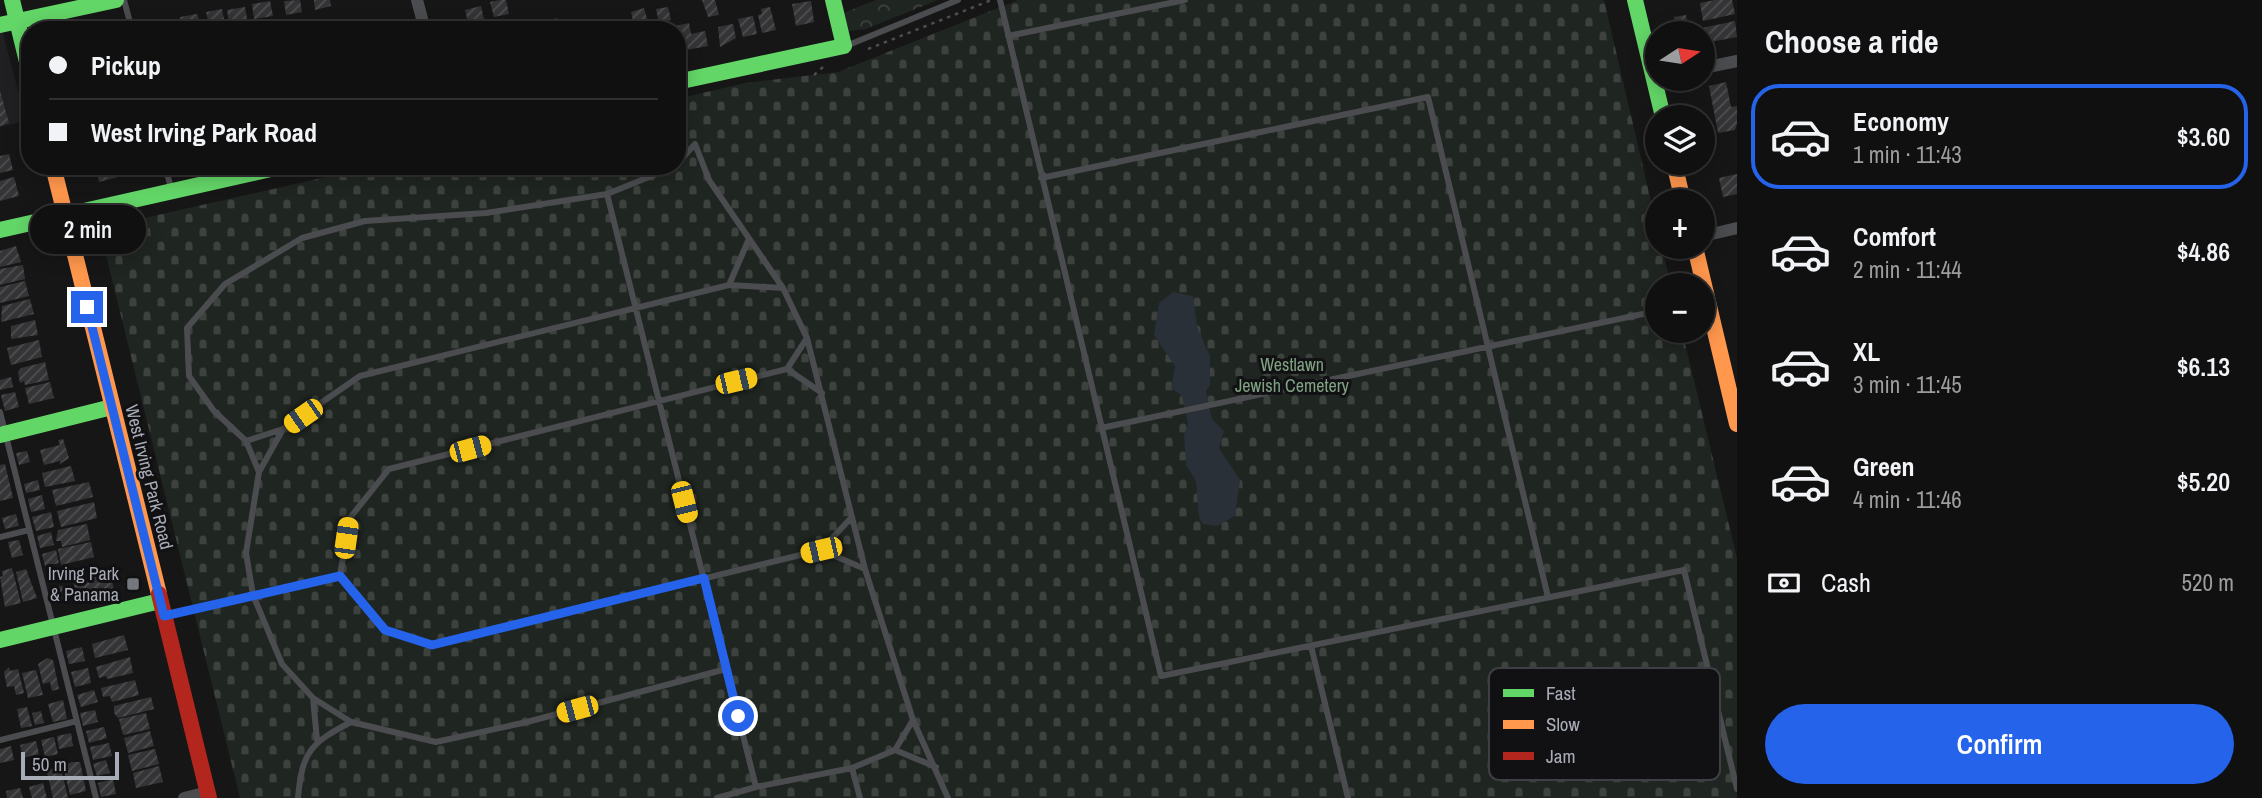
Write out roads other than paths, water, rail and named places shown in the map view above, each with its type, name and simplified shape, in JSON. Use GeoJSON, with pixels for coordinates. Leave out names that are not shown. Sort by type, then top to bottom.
{"type":"FeatureCollection","features":[{"type":"Feature","properties":{"kind":"street"},"geometry":{"type":"LineString","coordinates":[[12,0],[21,40]]}},
{"type":"Feature","properties":{"kind":"street"},"geometry":{"type":"LineString","coordinates":[[0,24],[116,0]]}},
{"type":"Feature","properties":{"kind":"street"},"geometry":{"type":"LineString","coordinates":[[417,0],[423,21]]}},
{"type":"Feature","properties":{"kind":"street"},"geometry":{"type":"LineString","coordinates":[[686,80],[852,49],[833,0]]}},
{"type":"Feature","properties":{"kind":"street"},"geometry":{"type":"LineString","coordinates":[[1635,0],[1645,39]]}},
{"type":"Feature","properties":{"kind":"street"},"geometry":{"type":"LineString","coordinates":[[1715,66],[1737,61]]}},
{"type":"Feature","properties":{"kind":"street","name":"West Irving Park Road"},"geometry":{"type":"LineString","coordinates":[[54,175],[208,795]]}},
{"type":"Feature","properties":{"kind":"street"},"geometry":{"type":"LineString","coordinates":[[0,230],[242,175]]}},
{"type":"Feature","properties":{"kind":"street"},"geometry":{"type":"LineString","coordinates":[[1715,233],[1737,228]]}},
{"type":"Feature","properties":{"kind":"street"},"geometry":{"type":"LineString","coordinates":[[1715,326],[1730,365],[1737,424]]}},
{"type":"Feature","properties":{"kind":"street"},"geometry":{"type":"LineString","coordinates":[[3,434],[112,407]]}},
{"type":"Feature","properties":{"kind":"street"},"geometry":{"type":"LineString","coordinates":[[0,640],[53,627],[162,608]]}},
{"type":"Feature","properties":{"kind":"street"},"geometry":{"type":"LineString","coordinates":[[184,798],[208,795]]}},
{"type":"Feature","properties":{"kind":"lane"},"geometry":{"type":"LineString","coordinates":[[124,0],[130,21]]}},
{"type":"Feature","properties":{"kind":"lane"},"geometry":{"type":"LineString","coordinates":[[852,49],[958,0]]}},
{"type":"Feature","properties":{"kind":"lane"},"geometry":{"type":"LineString","coordinates":[[1008,36],[1185,0]]}},
{"type":"Feature","properties":{"kind":"lane"},"geometry":{"type":"LineString","coordinates":[[1001,3],[1161,676],[1684,570],[1708,668]]}},
{"type":"Feature","properties":{"kind":"lane"},"geometry":{"type":"LineString","coordinates":[[1041,178],[1428,97],[1548,597]]}},
{"type":"Feature","properties":{"kind":"lane"},"geometry":{"type":"LineString","coordinates":[[686,154],[695,144],[709,180],[748,241],[783,288],[807,338],[865,569],[913,720],[936,766],[948,798]]}},
{"type":"Feature","properties":{"kind":"lane"},"geometry":{"type":"LineString","coordinates":[[167,175],[171,190]]}},
{"type":"Feature","properties":{"kind":"lane"},"geometry":{"type":"LineString","coordinates":[[259,472],[246,441],[214,411],[188,376],[187,328],[225,285],[302,238],[365,221],[486,213],[607,194],[652,175]]}},
{"type":"Feature","properties":{"kind":"lane"},"geometry":{"type":"LineString","coordinates":[[607,194],[756,787]]}},
{"type":"Feature","properties":{"kind":"lane"},"geometry":{"type":"LineString","coordinates":[[729,285],[748,241]]}},
{"type":"Feature","properties":{"kind":"lane"},"geometry":{"type":"LineString","coordinates":[[246,441],[284,429],[360,376],[729,285],[783,288]]}},
{"type":"Feature","properties":{"kind":"lane"},"geometry":{"type":"LineString","coordinates":[[1101,428],[1645,313]]}},
{"type":"Feature","properties":{"kind":"lane"},"geometry":{"type":"LineString","coordinates":[[807,338],[787,369],[389,470],[349,519],[340,576],[385,630],[432,645],[821,550],[851,518]]}},
{"type":"Feature","properties":{"kind":"lane"},"geometry":{"type":"LineString","coordinates":[[787,369],[822,393]]}},
{"type":"Feature","properties":{"kind":"lane"},"geometry":{"type":"LineString","coordinates":[[0,412],[3,434],[96,798]]}},
{"type":"Feature","properties":{"kind":"lane"},"geometry":{"type":"LineString","coordinates":[[284,429],[259,472],[246,553],[253,595],[282,664],[313,698],[351,722],[436,741],[527,722],[726,669]]}},
{"type":"Feature","properties":{"kind":"lane"},"geometry":{"type":"LineString","coordinates":[[0,537],[29,530]]}},
{"type":"Feature","properties":{"kind":"lane"},"geometry":{"type":"LineString","coordinates":[[821,550],[865,569]]}},
{"type":"Feature","properties":{"kind":"lane"},"geometry":{"type":"LineString","coordinates":[[162,608],[253,595],[340,576]]}},
{"type":"Feature","properties":{"kind":"lane"},"geometry":{"type":"LineString","coordinates":[[1311,646],[1348,798]]}},
{"type":"Feature","properties":{"kind":"lane"},"geometry":{"type":"LineString","coordinates":[[298,798],[300,772],[317,740],[313,698]]}},
{"type":"Feature","properties":{"kind":"lane"},"geometry":{"type":"LineString","coordinates":[[1720,719],[1737,789]]}},
{"type":"Feature","properties":{"kind":"lane"},"geometry":{"type":"LineString","coordinates":[[717,798],[756,787],[852,768],[895,750],[913,720]]}},
{"type":"Feature","properties":{"kind":"lane"},"geometry":{"type":"LineString","coordinates":[[0,740],[77,721]]}},
{"type":"Feature","properties":{"kind":"lane"},"geometry":{"type":"LineString","coordinates":[[317,740],[351,722]]}},
{"type":"Feature","properties":{"kind":"lane"},"geometry":{"type":"LineString","coordinates":[[895,750],[936,766]]}},
{"type":"Feature","properties":{"kind":"lane"},"geometry":{"type":"LineString","coordinates":[[852,768],[860,798]]}},
{"type":"Feature","properties":{"kind":"place","name":"Irving Park & Panama"},"geometry":{"type":"Point","coordinates":[133,584]}},
{"type":"Feature","properties":{"kind":"park label","name":"Westlawn Jewish Cemetery"},"geometry":{"type":"Point","coordinates":[1292,375]}}]}
